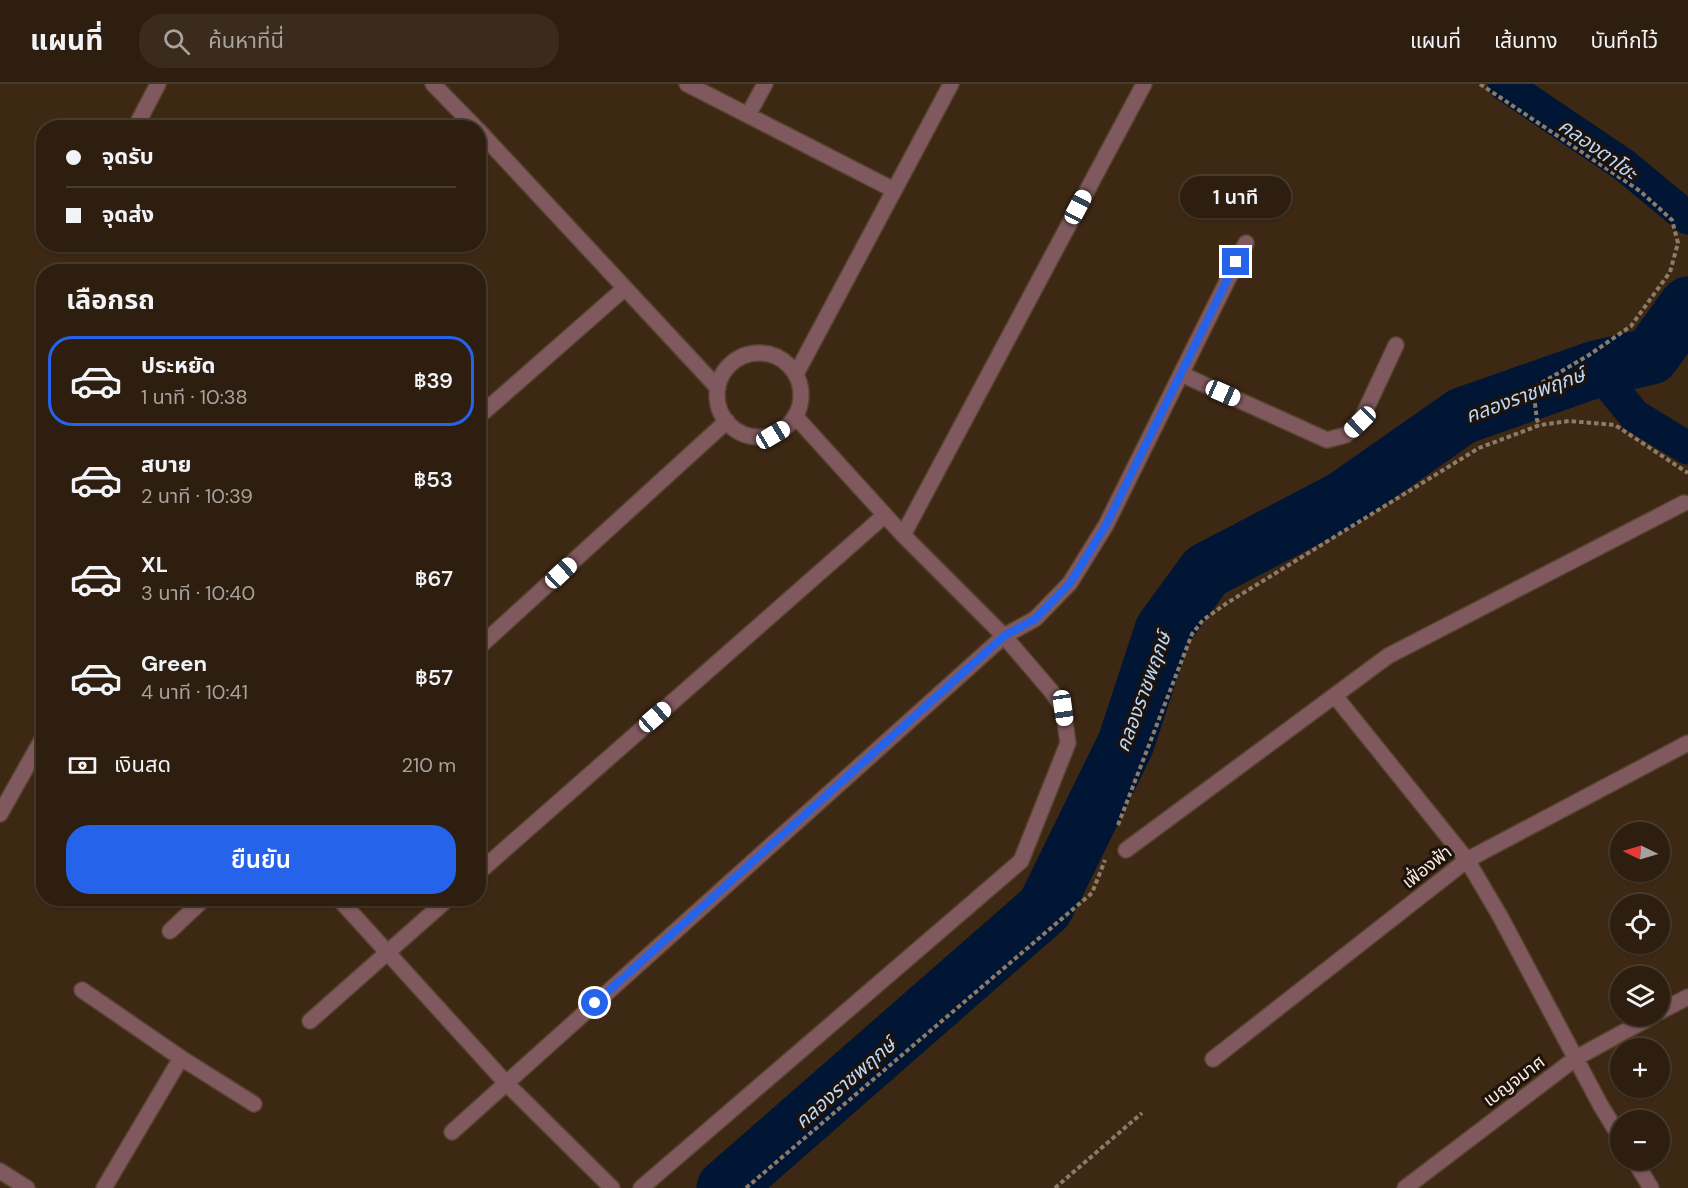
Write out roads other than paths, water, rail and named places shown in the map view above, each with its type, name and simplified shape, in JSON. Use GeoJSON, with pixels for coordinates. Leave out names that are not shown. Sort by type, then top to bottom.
{"type":"FeatureCollection","features":[{"type":"Feature","properties":{"kind":"street"},"geometry":{"type":"LineString","coordinates":[[139,120],[158,84]]}},
{"type":"Feature","properties":{"kind":"street"},"geometry":{"type":"LineString","coordinates":[[433,84],[468,120]]}},
{"type":"Feature","properties":{"kind":"street"},"geometry":{"type":"LineString","coordinates":[[687,84],[894,190]]}},
{"type":"Feature","properties":{"kind":"street"},"geometry":{"type":"LineString","coordinates":[[748,116],[765,84]]}},
{"type":"Feature","properties":{"kind":"street"},"geometry":{"type":"LineString","coordinates":[[796,374],[951,84]]}},
{"type":"Feature","properties":{"kind":"street"},"geometry":{"type":"LineString","coordinates":[[903,535],[1144,84]]}},
{"type":"Feature","properties":{"kind":"street"},"geometry":{"type":"LineString","coordinates":[[486,139],[718,388]]}},
{"type":"Feature","properties":{"kind":"street"},"geometry":{"type":"LineString","coordinates":[[452,1132],[1004,636],[1035,619],[1070,583],[1106,525],[1245,243]]}},
{"type":"Feature","properties":{"kind":"street"},"geometry":{"type":"LineString","coordinates":[[486,406],[625,288]]}},
{"type":"Feature","properties":{"kind":"street"},"geometry":{"type":"LineString","coordinates":[[1181,374],[1327,440],[1346,435],[1360,422],[1396,345]]}},
{"type":"Feature","properties":{"kind":"street"},"geometry":{"type":"LineString","coordinates":[[759,353],[773,356],[786,363],[796,374],[800,388],[800,403],[795,416],[786,428],[773,435],[759,438],[745,435],[732,428],[723,417],[718,403],[718,388],[722,374],[732,363],[745,356],[759,353]]}},
{"type":"Feature","properties":{"kind":"street"},"geometry":{"type":"LineString","coordinates":[[641,1188],[1022,861],[1068,743],[1063,708],[1004,636],[903,535],[795,416]]}},
{"type":"Feature","properties":{"kind":"street"},"geometry":{"type":"LineString","coordinates":[[486,641],[727,421]]}},
{"type":"Feature","properties":{"kind":"street"},"geometry":{"type":"LineString","coordinates":[[1126,850],[1388,656],[1684,503]]}},
{"type":"Feature","properties":{"kind":"street"},"geometry":{"type":"LineString","coordinates":[[486,866],[885,515]]}},
{"type":"Feature","properties":{"kind":"street"},"geometry":{"type":"LineString","coordinates":[[1335,696],[1467,860],[1500,916],[1610,1119]]}},
{"type":"Feature","properties":{"kind":"street","name":"เฟื่องฟ้า"},"geometry":{"type":"LineString","coordinates":[[1213,1059],[1467,860],[1688,743]]}},
{"type":"Feature","properties":{"kind":"street"},"geometry":{"type":"LineString","coordinates":[[0,814],[36,750]]}},
{"type":"Feature","properties":{"kind":"street"},"geometry":{"type":"LineString","coordinates":[[170,931],[197,906]]}},
{"type":"Feature","properties":{"kind":"street"},"geometry":{"type":"LineString","coordinates":[[345,906],[386,954],[506,1083],[612,1188]]}},
{"type":"Feature","properties":{"kind":"street"},"geometry":{"type":"LineString","coordinates":[[310,1021],[440,906]]}},
{"type":"Feature","properties":{"kind":"street"},"geometry":{"type":"LineString","coordinates":[[82,990],[181,1058],[254,1104]]}},
{"type":"Feature","properties":{"kind":"street"},"geometry":{"type":"LineString","coordinates":[[1670,1006],[1688,997]]}},
{"type":"Feature","properties":{"kind":"street","name":"เบญจมาศ"},"geometry":{"type":"LineString","coordinates":[[1405,1188],[1576,1058],[1635,1026]]}},
{"type":"Feature","properties":{"kind":"street"},"geometry":{"type":"LineString","coordinates":[[104,1188],[181,1058]]}},
{"type":"Feature","properties":{"kind":"street"},"geometry":{"type":"LineString","coordinates":[[1640,1170],[1652,1188]]}},
{"type":"Feature","properties":{"kind":"street"},"geometry":{"type":"LineString","coordinates":[[0,1171],[27,1188]]}},
{"type":"Feature","properties":{"kind":"waterway","name":"คลองตาโซะ"},"geometry":{"type":"LineString","coordinates":[[1504,84],[1624,165],[1688,218]]}},
{"type":"Feature","properties":{"kind":"waterway","name":"คลองราชพฤกษ์"},"geometry":{"type":"LineString","coordinates":[[725,1188],[1045,908],[1126,743],[1163,630],[1206,571],[1342,500],[1462,416],[1596,369],[1651,356],[1688,305]]}},
{"type":"Feature","properties":{"kind":"waterway"},"geometry":{"type":"LineString","coordinates":[[1596,369],[1635,416],[1688,448]]}}]}
